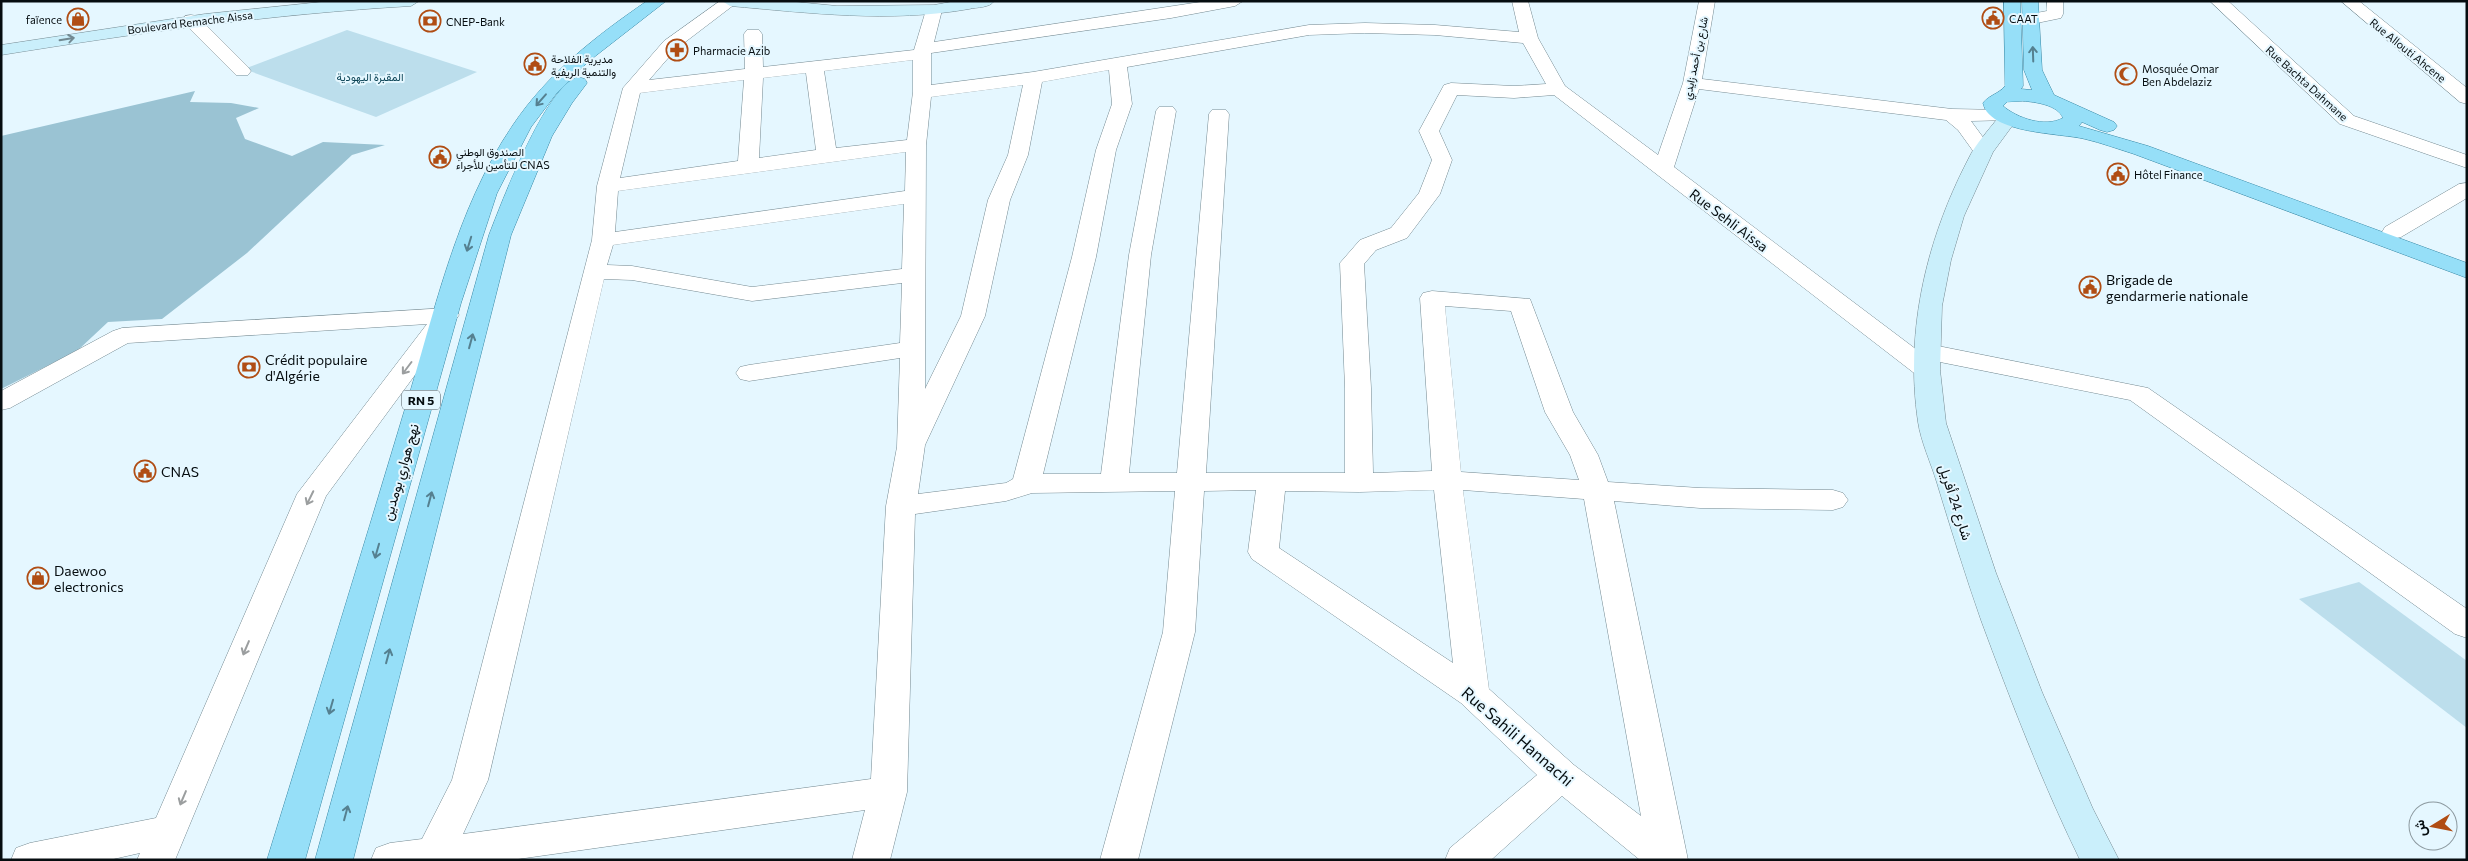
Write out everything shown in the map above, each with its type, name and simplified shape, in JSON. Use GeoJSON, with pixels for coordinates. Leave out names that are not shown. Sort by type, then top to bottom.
{"type":"FeatureCollection","features":[{"type":"Feature","properties":{"kind":"main road","name":"Boulevard Remache Aissa"},"geometry":{"type":"LineString","coordinates":[[1,38],[72,26],[262,1]]}},
{"type":"Feature","properties":{"kind":"main road","name":"Boulevard Remache Aissa"},"geometry":{"type":"LineString","coordinates":[[1,50],[191,20],[315,7],[409,1]]}},
{"type":"Feature","properties":{"kind":"main road","name":"نهج هواري بومدين"},"geometry":{"type":"LineString","coordinates":[[286,860],[478,214],[492,182],[521,127],[537,105],[624,12],[658,1]]}},
{"type":"Feature","properties":{"kind":"main road","name":"RN 5"},"geometry":{"type":"LineString","coordinates":[[334,860],[498,244],[529,160],[560,105],[591,69],[635,31],[678,1]]}},
{"type":"Feature","properties":{"kind":"main road"},"geometry":{"type":"LineString","coordinates":[[731,1],[837,11],[873,9],[934,10],[986,1]]}},
{"type":"Feature","properties":{"kind":"main road"},"geometry":{"type":"LineString","coordinates":[[839,1],[873,9]]}},
{"type":"Feature","properties":{"kind":"main road"},"geometry":{"type":"LineString","coordinates":[[1999,119],[2014,86],[2012,1]]}},
{"type":"Feature","properties":{"kind":"main road"},"geometry":{"type":"LineString","coordinates":[[2030,1],[2033,70],[2037,83],[2047,100]]}},
{"type":"Feature","properties":{"kind":"main road"},"geometry":{"type":"LineString","coordinates":[[1999,119],[2026,96],[2047,100],[2148,142],[2467,260]]}},
{"type":"Feature","properties":{"kind":"main road"},"geometry":{"type":"LineString","coordinates":[[2044,126],[2064,126],[2073,121],[2074,116],[2067,108]]}},
{"type":"Feature","properties":{"kind":"main road"},"geometry":{"type":"LineString","coordinates":[[1999,119],[2091,134],[2141,150],[2467,271]]}},
{"type":"Feature","properties":{"kind":"main road","name":"شارع 24 أفريل"},"geometry":{"type":"LineString","coordinates":[[1999,119],[1953,216],[1939,260],[1930,306],[1927,361],[1932,423],[1980,574],[2025,692],[2076,813],[2100,860]]}},
{"type":"Feature","properties":{"kind":"street"},"geometry":{"type":"LineString","coordinates":[[432,857],[470,780],[603,240],[608,186],[632,88],[670,45],[731,1]]}},
{"type":"Feature","properties":{"kind":"street"},"geometry":{"type":"LineString","coordinates":[[632,88],[814,67],[1171,13],[1234,1]]}},
{"type":"Feature","properties":{"kind":"street","name":"Rue Sehli Aissa"},"geometry":{"type":"LineString","coordinates":[[1520,1],[1529,38],[1558,89],[1663,170],[1927,361]]}},
{"type":"Feature","properties":{"kind":"street","name":"شارع بن أحمد زايدي"},"geometry":{"type":"LineString","coordinates":[[1663,170],[1692,83],[1707,1]]}},
{"type":"Feature","properties":{"kind":"street"},"geometry":{"type":"LineString","coordinates":[[2032,19],[2055,14],[2055,1]]}},
{"type":"Feature","properties":{"kind":"street","name":"Rue Bachta Dahmane"},"geometry":{"type":"LineString","coordinates":[[2218,1],[2347,120],[2467,162]]}},
{"type":"Feature","properties":{"kind":"street","name":"Rue Allouti Ahcene"},"geometry":{"type":"LineString","coordinates":[[2349,1],[2467,98]]}},
{"type":"Feature","properties":{"kind":"street"},"geometry":{"type":"LineString","coordinates":[[871,860],[889,792],[901,506],[911,447],[912,275],[916,146],[922,92],[923,51],[934,10]]}},
{"type":"Feature","properties":{"kind":"street"},"geometry":{"type":"LineString","coordinates":[[191,20],[242,71]]}},
{"type":"Feature","properties":{"kind":"street"},"geometry":{"type":"LineString","coordinates":[[922,92],[1033,78],[1118,64],[1190,49],[1308,30],[1365,28],[1435,30],[1529,38]]}},
{"type":"Feature","properties":{"kind":"street"},"geometry":{"type":"LineString","coordinates":[[748,166],[754,74],[753,34]]}},
{"type":"Feature","properties":{"kind":"street"},"geometry":{"type":"LineString","coordinates":[[1026,484],[1084,257],[1106,150],[1122,104],[1118,64]]}},
{"type":"Feature","properties":{"kind":"street"},"geometry":{"type":"LineString","coordinates":[[814,67],[827,155]]}},
{"type":"Feature","properties":{"kind":"street"},"geometry":{"type":"LineString","coordinates":[[911,447],[973,316],[999,200],[1018,155],[1027,117],[1033,78]]}},
{"type":"Feature","properties":{"kind":"street"},"geometry":{"type":"LineString","coordinates":[[1692,83],[1952,115],[1999,119]]}},
{"type":"Feature","properties":{"kind":"street"},"geometry":{"type":"LineString","coordinates":[[1359,483],[1358,388],[1352,263],[1368,245],[1399,233],[1429,194],[1442,160],[1429,131],[1451,89],[1514,92],[1558,89]]}},
{"type":"Feature","properties":{"kind":"street"},"geometry":{"type":"LineString","coordinates":[[1114,482],[1140,255],[1166,112]]}},
{"type":"Feature","properties":{"kind":"street"},"geometry":{"type":"LineString","coordinates":[[1119,860],[1179,632],[1219,114]]}},
{"type":"Feature","properties":{"kind":"street"},"geometry":{"type":"LineString","coordinates":[[1952,115],[1964,126],[1999,119]]}},
{"type":"Feature","properties":{"kind":"street"},"geometry":{"type":"LineString","coordinates":[[608,186],[827,155],[916,146]]}},
{"type":"Feature","properties":{"kind":"street"},"geometry":{"type":"LineString","coordinates":[[2393,232],[2467,188]]}},
{"type":"Feature","properties":{"kind":"street"},"geometry":{"type":"LineString","coordinates":[[603,240],[914,196]]}},
{"type":"Feature","properties":{"kind":"street"},"geometry":{"type":"LineString","coordinates":[[594,271],[632,273],[752,294],[912,275]]}},
{"type":"Feature","properties":{"kind":"street"},"geometry":{"type":"LineString","coordinates":[[1473,694],[1447,480],[1432,298],[1521,304],[1559,412],[1584,455],[1597,490],[1669,859]]}},
{"type":"Feature","properties":{"kind":"street"},"geometry":{"type":"LineString","coordinates":[[1,402],[122,336],[447,315]]}},
{"type":"Feature","properties":{"kind":"street"},"geometry":{"type":"LineString","coordinates":[[30,860],[163,846],[312,494],[447,315]]}},
{"type":"Feature","properties":{"kind":"street"},"geometry":{"type":"LineString","coordinates":[[749,373],[912,349]]}},
{"type":"Feature","properties":{"kind":"street"},"geometry":{"type":"LineString","coordinates":[[1927,361],[2139,394],[2467,626]]}},
{"type":"Feature","properties":{"kind":"street"},"geometry":{"type":"LineString","coordinates":[[901,506],[1006,492],[1018,489],[1026,484],[1191,481],[1359,483],[1447,480],[1700,498],[1833,500]]}},
{"type":"Feature","properties":{"kind":"street","name":"Rue Sahili Hannachi"},"geometry":{"type":"LineString","coordinates":[[1272,481],[1263,552],[1473,694],[1561,775],[1669,859]]}},
{"type":"Feature","properties":{"kind":"street"},"geometry":{"type":"LineString","coordinates":[[1464,860],[1561,775]]}},
{"type":"Feature","properties":{"kind":"street"},"geometry":{"type":"LineString","coordinates":[[390,860],[432,857],[889,792]]}},
{"type":"Feature","properties":{"kind":"green space","name":"المقبرة اليهودية"},"geometry":{"type":"Polygon","coordinates":[[[347,30],[477,72],[376,117],[244,69],[347,30]]]}},
{"type":"Feature","properties":{"kind":"green space"},"geometry":{"type":"Polygon","coordinates":[[[2359,582],[2467,661],[2467,728],[2299,599],[2359,582]]]}},
{"type":"Feature","properties":{"kind":"shaded area"},"geometry":{"type":"Polygon","coordinates":[[[195,91],[190,102],[231,103],[259,108],[236,118],[245,139],[292,156],[323,142],[385,145],[352,155],[247,253],[162,319],[108,322],[77,351],[1,389],[1,136],[195,91]]]}},
{"type":"Feature","properties":{"kind":"place","name":"CAAT"},"geometry":{"type":"Point","coordinates":[1993,18]}},
{"type":"Feature","properties":{"kind":"place","name":"faïence"},"geometry":{"type":"Point","coordinates":[78,19]}},
{"type":"Feature","properties":{"kind":"place","name":"CNEP-Bank"},"geometry":{"type":"Point","coordinates":[430,21]}},
{"type":"Feature","properties":{"kind":"place","name":"Pharmacie Azib"},"geometry":{"type":"Point","coordinates":[677,50]}},
{"type":"Feature","properties":{"kind":"place","name":"مديرية الفلاحة والتنمية الريفية"},"geometry":{"type":"Point","coordinates":[535,64]}},
{"type":"Feature","properties":{"kind":"place","name":"Mosquée Omar Ben Abdelaziz"},"geometry":{"type":"Point","coordinates":[2126,74]}},
{"type":"Feature","properties":{"kind":"place","name":"الصندوق الوطني للتأمين للأجراء CNAS"},"geometry":{"type":"Point","coordinates":[440,157]}},
{"type":"Feature","properties":{"kind":"place","name":"Hôtel Finance"},"geometry":{"type":"Point","coordinates":[2118,174]}},
{"type":"Feature","properties":{"kind":"place","name":"Brigade de gendarmerie nationale"},"geometry":{"type":"Point","coordinates":[2090,287]}},
{"type":"Feature","properties":{"kind":"place","name":"Crédit populaire d'Algérie"},"geometry":{"type":"Point","coordinates":[249,367]}},
{"type":"Feature","properties":{"kind":"place","name":"CNAS"},"geometry":{"type":"Point","coordinates":[145,471]}},
{"type":"Feature","properties":{"kind":"place","name":"Daewoo electronics"},"geometry":{"type":"Point","coordinates":[38,578]}}]}
